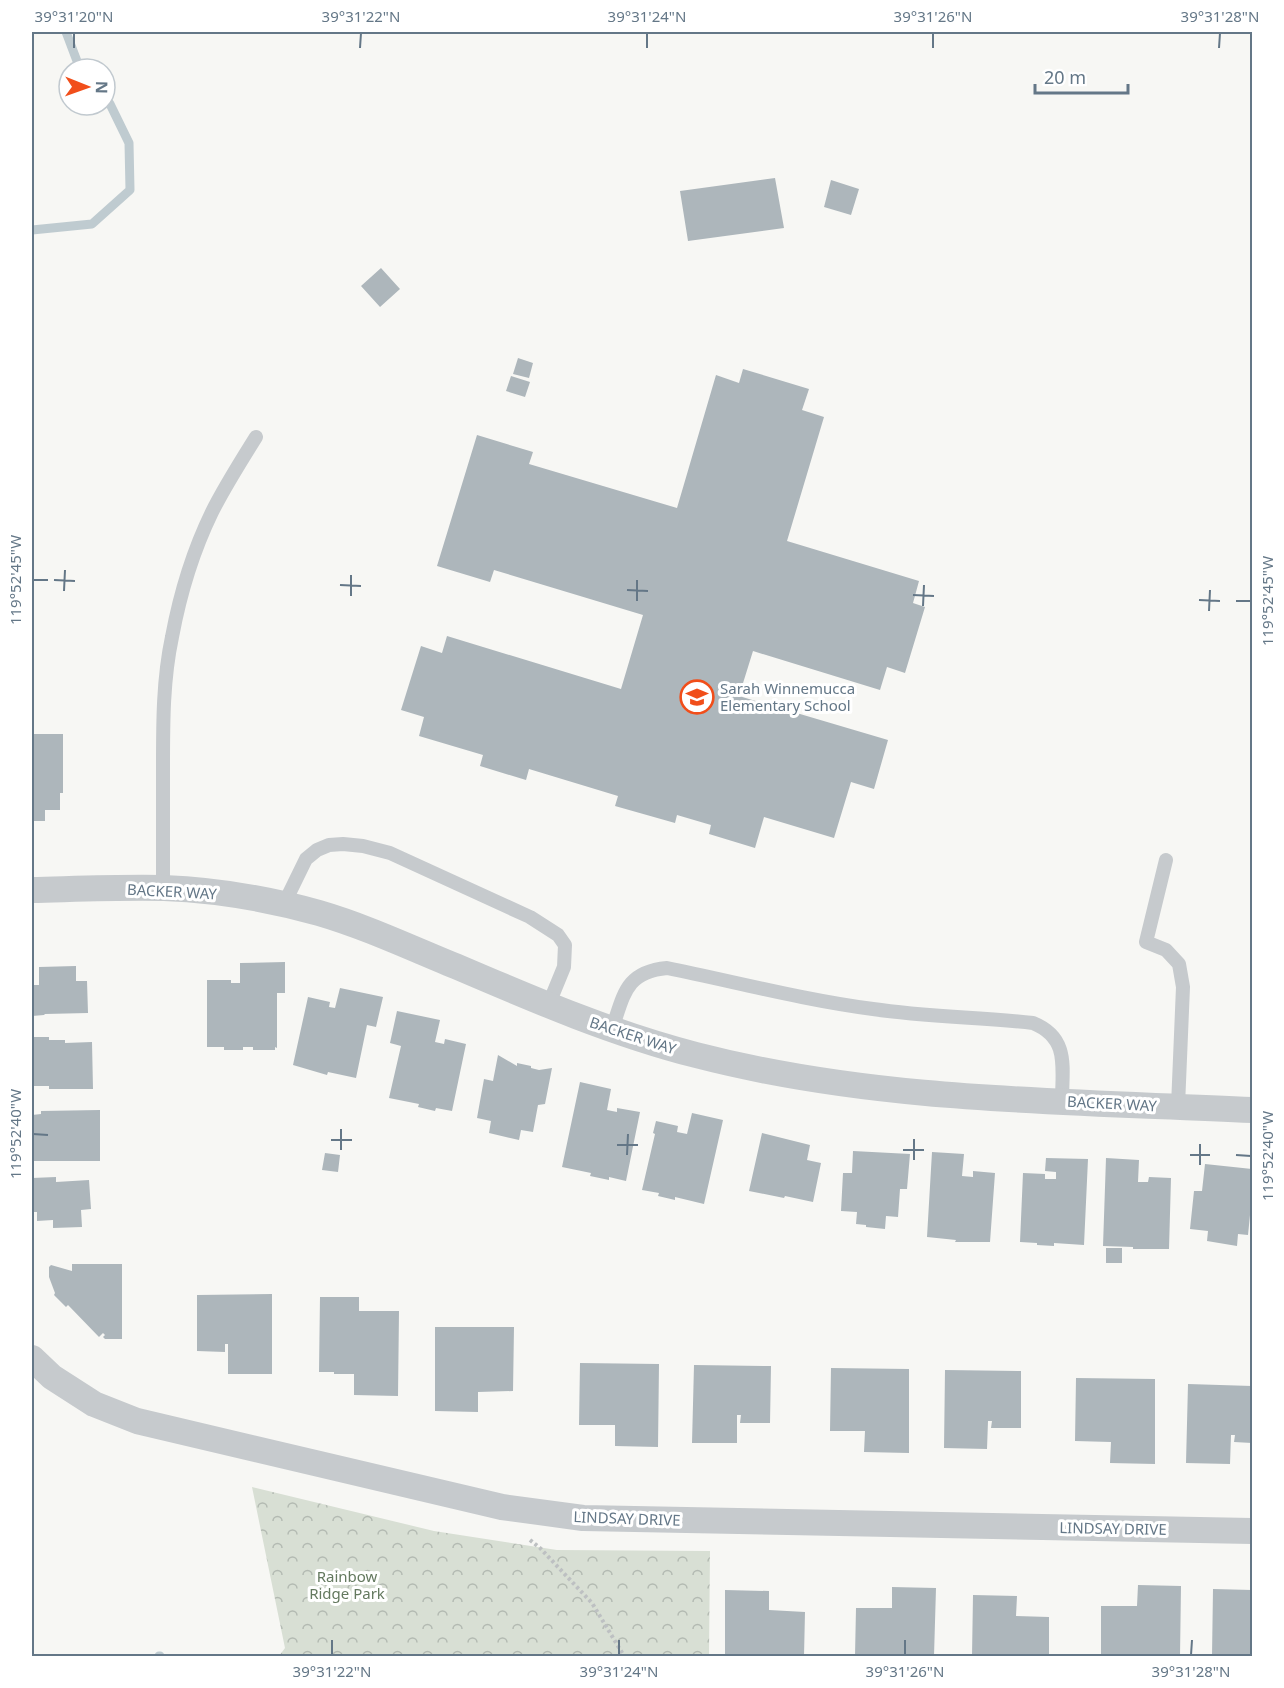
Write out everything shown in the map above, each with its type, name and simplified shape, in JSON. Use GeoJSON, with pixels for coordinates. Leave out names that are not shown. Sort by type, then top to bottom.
{"type":"FeatureCollection","features":[{"type":"Feature","properties":{"kind":"street","name":"BACKER WAY"},"geometry":{"type":"LineString","coordinates":[[32,890],[163,888],[284,904],[350,923],[548,1006],[643,1040],[749,1068],[795,1077],[950,1096],[1252,1110]]}},
{"type":"Feature","properties":{"kind":"street","name":"LINDSAY DRIVE"},"geometry":{"type":"LineString","coordinates":[[32,1358],[52,1377],[94,1404],[137,1421],[502,1507],[583,1518],[1252,1531]]}},
{"type":"Feature","properties":{"kind":"lane"},"geometry":{"type":"LineString","coordinates":[[163,888],[163,732],[165,686],[171,639],[195,552],[212,512],[256,437]]}},
{"type":"Feature","properties":{"kind":"lane"},"geometry":{"type":"LineString","coordinates":[[284,904],[306,859],[316,850],[329,845],[343,844],[363,846],[390,854],[530,917],[558,935],[565,945],[564,968],[548,1006]]}},
{"type":"Feature","properties":{"kind":"lane"},"geometry":{"type":"LineString","coordinates":[[1166,860],[1146,942],[1166,950],[1179,964],[1183,987],[1178,1106]]}},
{"type":"Feature","properties":{"kind":"lane"},"geometry":{"type":"LineString","coordinates":[[612,1029],[627,987],[638,976],[652,969],[667,968],[823,1001],[873,1009],[1033,1023],[1052,1034],[1059,1045],[1062,1062],[1062,1101]]}},
{"type":"Feature","properties":{"kind":"path"},"geometry":{"type":"LineString","coordinates":[[525,1536],[540,1548],[592,1603],[624,1656]]}},
{"type":"Feature","properties":{"kind":"green space","name":"Rainbow Ridge Park"},"geometry":{"type":"Polygon","coordinates":[[[252,1487],[434,1531],[557,1550],[710,1551],[709,1656],[279,1656],[285,1648],[252,1487]]]}},
{"type":"Feature","properties":{"kind":"building"},"geometry":{"type":"Polygon","coordinates":[[[775,178],[784,228],[688,241],[680,191],[775,178]]]}},
{"type":"Feature","properties":{"kind":"building"},"geometry":{"type":"Polygon","coordinates":[[[831,180],[859,189],[851,215],[824,207],[831,180]]]}},
{"type":"Feature","properties":{"kind":"building"},"geometry":{"type":"Polygon","coordinates":[[[381,268],[400,289],[380,307],[361,286],[381,268]]]}},
{"type":"Feature","properties":{"kind":"building"},"geometry":{"type":"Polygon","coordinates":[[[518,358],[533,363],[529,378],[513,374],[518,358]]]}},
{"type":"Feature","properties":{"kind":"building"},"geometry":{"type":"Polygon","coordinates":[[[743,369],[809,389],[802,410],[824,417],[787,541],[919,581],[913,603],[925,607],[905,673],[887,667],[880,690],[753,651],[739,696],[888,740],[874,789],[851,782],[834,838],[764,817],[755,848],[709,834],[711,825],[677,815],[675,823],[615,806],[618,796],[529,769],[526,780],[480,766],[483,755],[419,736],[424,717],[401,710],[421,646],[442,653],[447,636],[621,689],[643,615],[494,570],[490,582],[437,566],[477,435],[533,452],[529,464],[677,508],[716,375],[739,383],[743,369]]]}},
{"type":"Feature","properties":{"kind":"building"},"geometry":{"type":"Polygon","coordinates":[[[511,376],[530,382],[525,397],[506,391],[511,376]]]}},
{"type":"Feature","properties":{"kind":"building"},"geometry":{"type":"Polygon","coordinates":[[[32,734],[63,734],[63,793],[60,793],[60,810],[45,810],[45,821],[32,821],[32,734]]]}},
{"type":"Feature","properties":{"kind":"building"},"geometry":{"type":"Polygon","coordinates":[[[285,962],[285,993],[277,993],[277,1048],[275,1047],[275,1050],[253,1050],[253,1047],[243,1047],[243,1050],[224,1050],[224,1047],[207,1047],[207,980],[231,980],[231,983],[240,983],[240,963],[285,962]]]}},
{"type":"Feature","properties":{"kind":"building"},"geometry":{"type":"Polygon","coordinates":[[[76,966],[76,981],[87,981],[88,1013],[32,1016],[32,985],[39,985],[39,967],[76,966]]]}},
{"type":"Feature","properties":{"kind":"building"},"geometry":{"type":"Polygon","coordinates":[[[340,988],[383,997],[376,1027],[367,1025],[356,1078],[328,1072],[327,1075],[293,1065],[308,997],[330,1002],[329,1007],[335,1008],[340,988]]]}},
{"type":"Feature","properties":{"kind":"building"},"geometry":{"type":"Polygon","coordinates":[[[397,1011],[440,1020],[435,1042],[444,1044],[445,1039],[466,1044],[452,1111],[436,1108],[435,1111],[418,1107],[419,1104],[389,1098],[401,1046],[390,1043],[397,1011]]]}},
{"type":"Feature","properties":{"kind":"building"},"geometry":{"type":"Polygon","coordinates":[[[32,1037],[49,1037],[49,1040],[65,1040],[65,1043],[92,1042],[93,1089],[49,1089],[49,1086],[32,1086],[32,1037]]]}},
{"type":"Feature","properties":{"kind":"building"},"geometry":{"type":"Polygon","coordinates":[[[498,1055],[517,1066],[517,1063],[539,1070],[552,1068],[545,1104],[538,1105],[533,1132],[521,1130],[519,1140],[489,1133],[491,1121],[477,1118],[484,1079],[493,1081],[498,1055]]]}},
{"type":"Feature","properties":{"kind":"building"},"geometry":{"type":"Polygon","coordinates":[[[580,1082],[611,1089],[607,1110],[617,1112],[617,1108],[640,1112],[626,1181],[590,1176],[591,1173],[562,1167],[580,1082]]]}},
{"type":"Feature","properties":{"kind":"building"},"geometry":{"type":"Polygon","coordinates":[[[100,1110],[100,1161],[32,1161],[32,1115],[41,1114],[41,1111],[100,1110]]]}},
{"type":"Feature","properties":{"kind":"building"},"geometry":{"type":"Polygon","coordinates":[[[692,1113],[723,1120],[704,1204],[675,1197],[675,1200],[658,1196],[659,1193],[642,1190],[656,1121],[678,1126],[677,1132],[687,1134],[692,1113]]]}},
{"type":"Feature","properties":{"kind":"building"},"geometry":{"type":"Polygon","coordinates":[[[762,1133],[810,1145],[807,1160],[821,1163],[813,1202],[749,1191],[762,1133]]]}},
{"type":"Feature","properties":{"kind":"building"},"geometry":{"type":"Polygon","coordinates":[[[853,1151],[910,1154],[907,1189],[900,1189],[898,1217],[886,1216],[885,1229],[856,1224],[857,1212],[841,1211],[843,1173],[852,1173],[853,1151]]]}},
{"type":"Feature","properties":{"kind":"building"},"geometry":{"type":"Polygon","coordinates":[[[932,1152],[964,1154],[962,1176],[973,1177],[973,1171],[995,1173],[990,1242],[955,1242],[956,1240],[927,1237],[932,1152]]]}},
{"type":"Feature","properties":{"kind":"building"},"geometry":{"type":"Polygon","coordinates":[[[325,1153],[340,1155],[338,1172],[322,1170],[325,1153]]]}},
{"type":"Feature","properties":{"kind":"building"},"geometry":{"type":"Polygon","coordinates":[[[1046,1158],[1088,1159],[1084,1245],[1054,1243],[1054,1246],[1020,1242],[1023,1173],[1045,1174],[1045,1179],[1056,1179],[1056,1172],[1045,1171],[1046,1158]]]}},
{"type":"Feature","properties":{"kind":"building"},"geometry":{"type":"Polygon","coordinates":[[[1106,1158],[1139,1160],[1138,1182],[1148,1182],[1149,1177],[1171,1178],[1169,1249],[1103,1246],[1106,1158]]]}},
{"type":"Feature","properties":{"kind":"building"},"geometry":{"type":"Polygon","coordinates":[[[1205,1164],[1252,1169],[1252,1205],[1248,1235],[1238,1234],[1237,1246],[1207,1241],[1208,1231],[1190,1229],[1194,1191],[1202,1191],[1205,1164]]]}},
{"type":"Feature","properties":{"kind":"building"},"geometry":{"type":"Polygon","coordinates":[[[56,1177],[56,1182],[89,1180],[91,1209],[81,1210],[82,1227],[53,1228],[53,1220],[37,1221],[37,1212],[32,1212],[32,1178],[56,1177]]]}},
{"type":"Feature","properties":{"kind":"building"},"geometry":{"type":"Polygon","coordinates":[[[1106,1248],[1122,1248],[1122,1263],[1106,1263],[1106,1248]]]}},
{"type":"Feature","properties":{"kind":"building"},"geometry":{"type":"Polygon","coordinates":[[[72,1264],[122,1264],[122,1339],[105,1339],[103,1333],[99,1337],[68,1305],[66,1307],[54,1295],[49,1267],[51,1265],[72,1271],[72,1264]]]}},
{"type":"Feature","properties":{"kind":"building"},"geometry":{"type":"Polygon","coordinates":[[[272,1294],[272,1374],[228,1374],[228,1344],[225,1344],[225,1352],[197,1351],[197,1295],[272,1294]]]}},
{"type":"Feature","properties":{"kind":"building"},"geometry":{"type":"Polygon","coordinates":[[[320,1297],[359,1297],[359,1311],[399,1311],[398,1396],[354,1395],[354,1374],[319,1372],[320,1297]]]}},
{"type":"Feature","properties":{"kind":"building"},"geometry":{"type":"Polygon","coordinates":[[[435,1327],[514,1327],[513,1391],[478,1392],[478,1412],[435,1411],[435,1327]]]}},
{"type":"Feature","properties":{"kind":"building"},"geometry":{"type":"Polygon","coordinates":[[[580,1363],[659,1364],[658,1447],[615,1446],[615,1425],[579,1425],[580,1363]]]}},
{"type":"Feature","properties":{"kind":"building"},"geometry":{"type":"Polygon","coordinates":[[[694,1365],[771,1366],[770,1423],[740,1423],[741,1415],[737,1415],[737,1443],[692,1443],[694,1365]]]}},
{"type":"Feature","properties":{"kind":"building"},"geometry":{"type":"Polygon","coordinates":[[[831,1368],[909,1369],[909,1453],[864,1452],[865,1431],[830,1431],[831,1368]]]}},
{"type":"Feature","properties":{"kind":"building"},"geometry":{"type":"Polygon","coordinates":[[[945,1370],[1021,1371],[1021,1428],[991,1428],[992,1421],[988,1421],[987,1449],[944,1448],[945,1370]]]}},
{"type":"Feature","properties":{"kind":"building"},"geometry":{"type":"Polygon","coordinates":[[[1076,1378],[1155,1379],[1155,1464],[1110,1463],[1111,1442],[1075,1441],[1076,1378]]]}},
{"type":"Feature","properties":{"kind":"building"},"geometry":{"type":"Polygon","coordinates":[[[1188,1384],[1252,1386],[1252,1443],[1234,1442],[1235,1435],[1231,1435],[1230,1464],[1186,1463],[1188,1384]]]}},
{"type":"Feature","properties":{"kind":"building"},"geometry":{"type":"Polygon","coordinates":[[[1138,1585],[1181,1586],[1180,1656],[1101,1656],[1101,1606],[1137,1606],[1138,1585]]]}},
{"type":"Feature","properties":{"kind":"building"},"geometry":{"type":"Polygon","coordinates":[[[892,1587],[936,1588],[934,1656],[855,1656],[856,1608],[892,1608],[892,1587]]]}},
{"type":"Feature","properties":{"kind":"building"},"geometry":{"type":"Polygon","coordinates":[[[1213,1589],[1252,1590],[1252,1656],[1212,1656],[1213,1589]]]}},
{"type":"Feature","properties":{"kind":"building"},"geometry":{"type":"Polygon","coordinates":[[[725,1590],[769,1591],[769,1610],[805,1612],[804,1656],[725,1656],[725,1590]]]}},
{"type":"Feature","properties":{"kind":"building"},"geometry":{"type":"Polygon","coordinates":[[[973,1595],[1017,1596],[1016,1616],[1049,1617],[1049,1656],[972,1656],[973,1595]]]}},
{"type":"Feature","properties":{"kind":"waterway"},"geometry":{"type":"LineString","coordinates":[[66,32],[75,57]]}},
{"type":"Feature","properties":{"kind":"waterway"},"geometry":{"type":"LineString","coordinates":[[32,230],[92,224],[130,190],[129,143],[116,117]]}},
{"type":"Feature","properties":{"kind":"place","name":"Sarah Winnemucca Elementary School"},"geometry":{"type":"Point","coordinates":[697,697]}}]}
